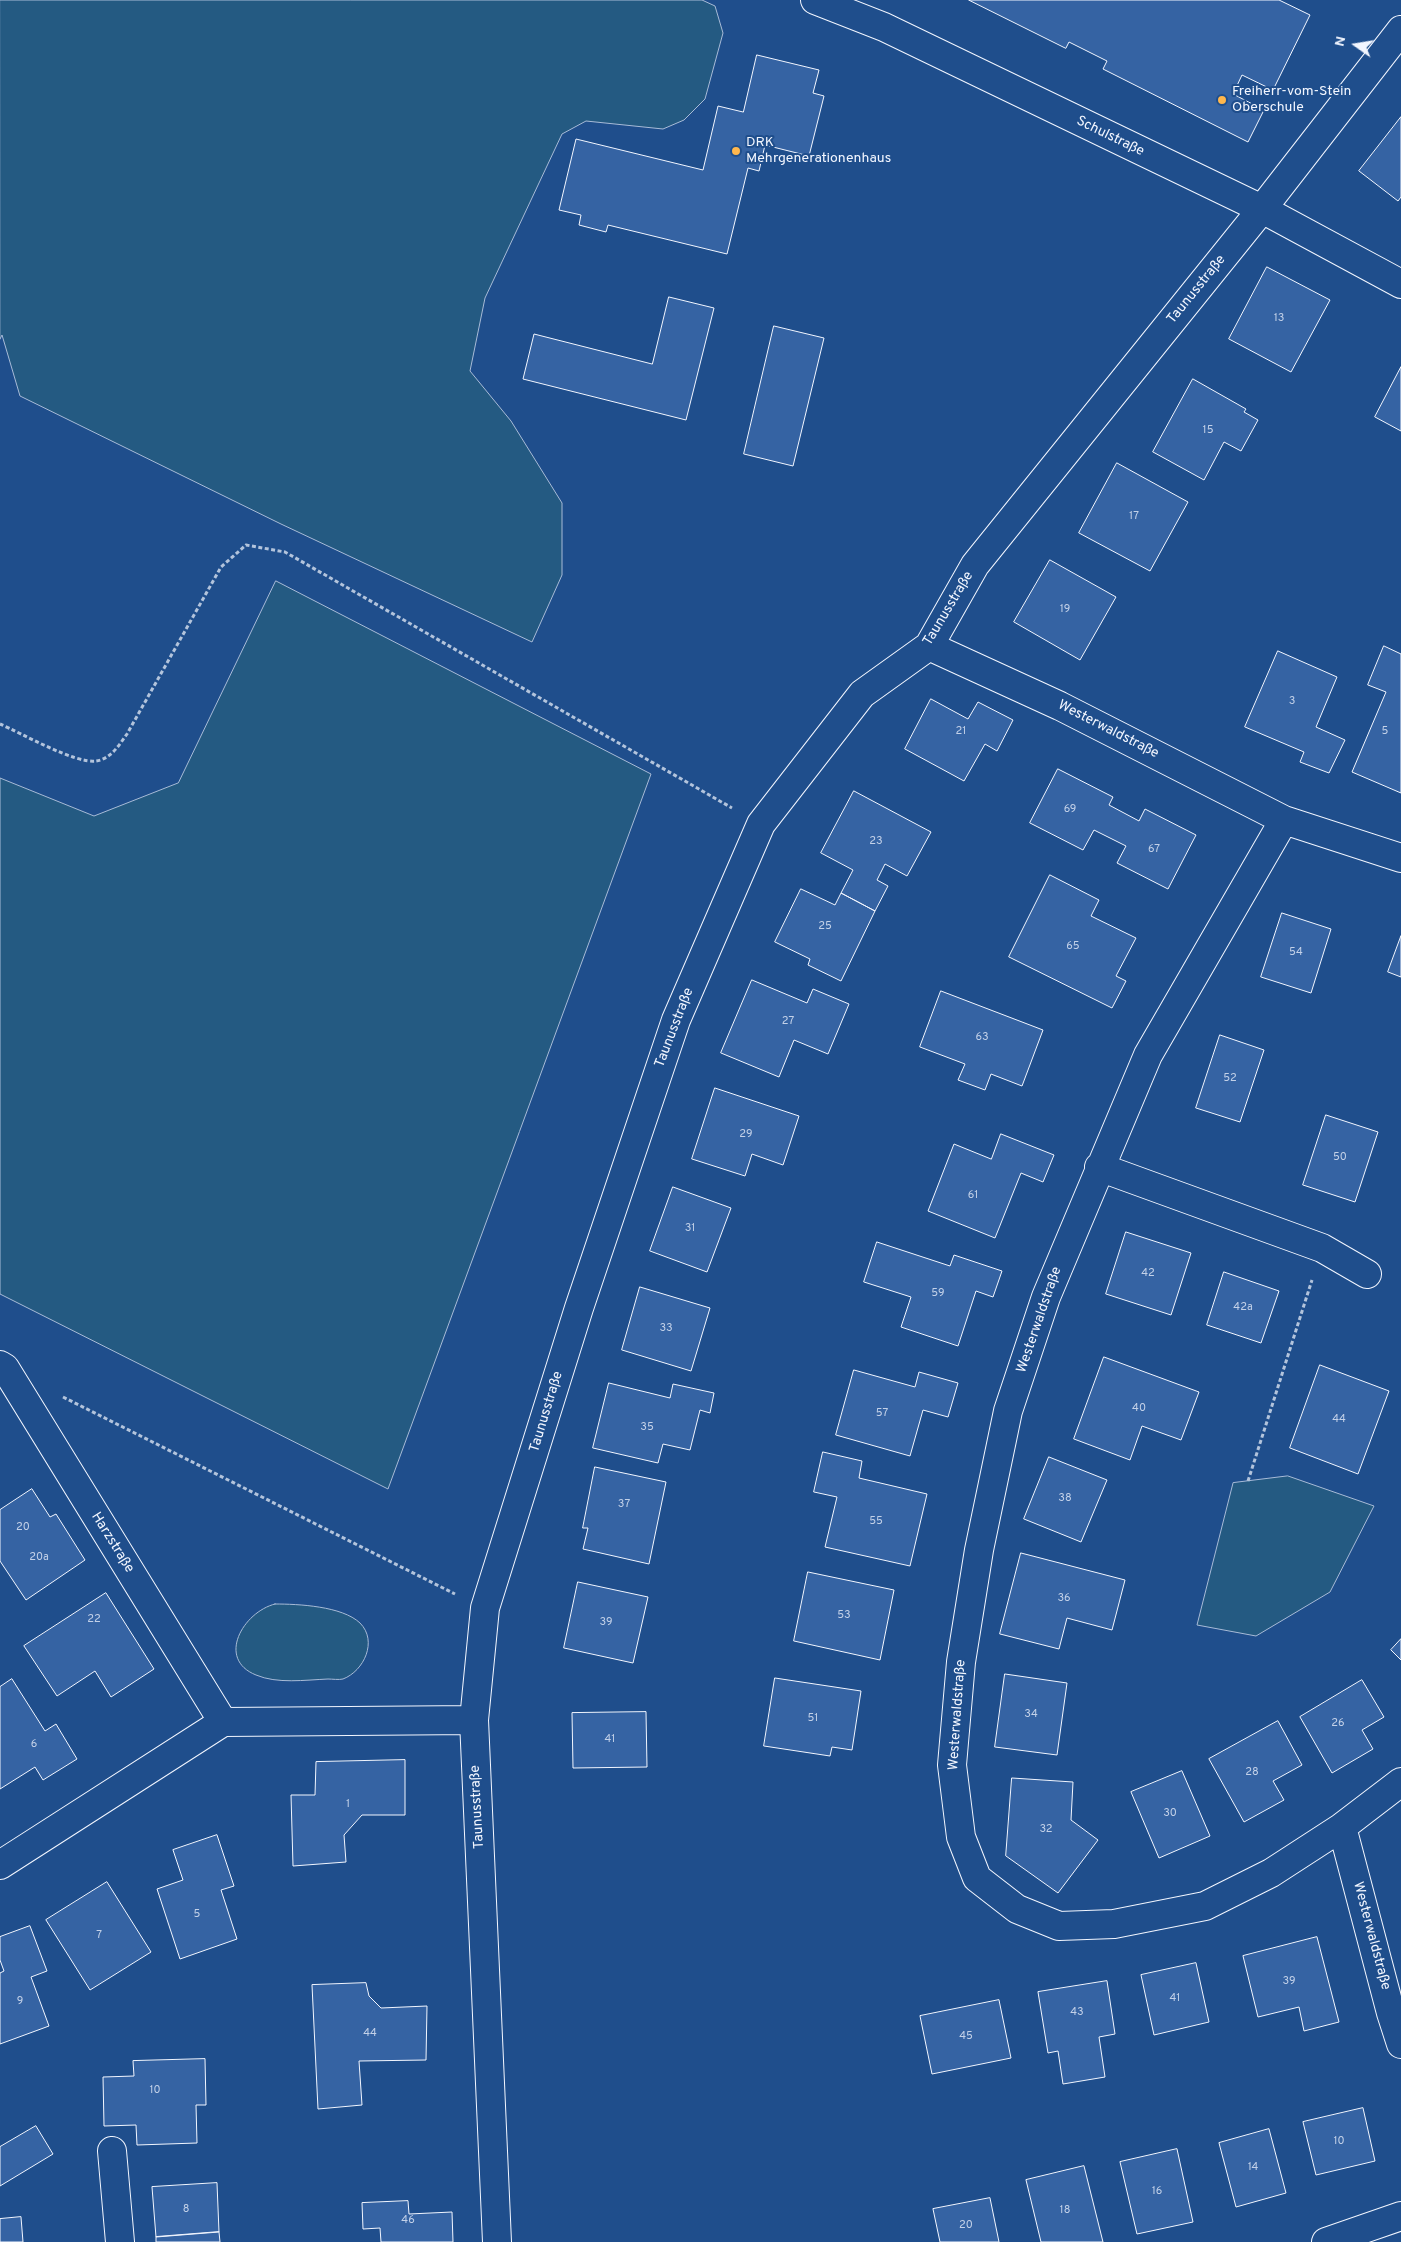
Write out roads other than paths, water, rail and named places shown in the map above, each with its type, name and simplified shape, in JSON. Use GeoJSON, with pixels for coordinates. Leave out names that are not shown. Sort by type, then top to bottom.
{"type":"FeatureCollection","features":[{"type":"Feature","properties":{"kind":"street","name":"Schulstraße"},"geometry":{"type":"LineString","coordinates":[[815,0],[884,27],[1262,209],[1401,284]]}},
{"type":"Feature","properties":{"kind":"street","name":"Taunusstraße"},"geometry":{"type":"LineString","coordinates":[[497,2242],[474,1720],[485,1608],[580,1308],[676,1020],[761,824],[862,694],[929,646],[975,565],[1262,209],[1401,30]]}},
{"type":"Feature","properties":{"kind":"street","name":"Westerwaldstraße"},"geometry":{"type":"LineString","coordinates":[[929,646],[1060,706],[1284,820],[1401,858]]}},
{"type":"Feature","properties":{"kind":"street","name":"Westerwaldstraße"},"geometry":{"type":"LineString","coordinates":[[1284,820],[1148,1055],[1099,1167],[1046,1297],[1008,1411],[979,1550],[961,1662],[952,1766],[961,1837],[977,1878],[1017,1909],[1059,1926],[1114,1924],[1205,1906],[1271,1873],[1342,1827],[1401,1782]]}},
{"type":"Feature","properties":{"kind":"street"},"geometry":{"type":"LineString","coordinates":[[1099,1167],[1322,1248],[1367,1274]]}},
{"type":"Feature","properties":{"kind":"street","name":"Harzstraße"},"geometry":{"type":"LineString","coordinates":[[0,1366],[5,1368],[223,1722]]}},
{"type":"Feature","properties":{"kind":"street"},"geometry":{"type":"LineString","coordinates":[[0,1865],[223,1722],[474,1720]]}},
{"type":"Feature","properties":{"kind":"street","name":"Westerwaldstraße"},"geometry":{"type":"LineString","coordinates":[[1342,1827],[1391,2013],[1401,2044]]}},
{"type":"Feature","properties":{"kind":"street"},"geometry":{"type":"LineString","coordinates":[[112,2151],[120,2242]]}},
{"type":"Feature","properties":{"kind":"street"},"geometry":{"type":"LineString","coordinates":[[1326,2242],[1401,2216]]}},
{"type":"Feature","properties":{"kind":"place","name":"Freiherr-vom-Stein Oberschule"},"geometry":{"type":"Point","coordinates":[1222,100]}},
{"type":"Feature","properties":{"kind":"place","name":"DRK Mehrgenerationenhaus"},"geometry":{"type":"Point","coordinates":[736,151]}}]}
